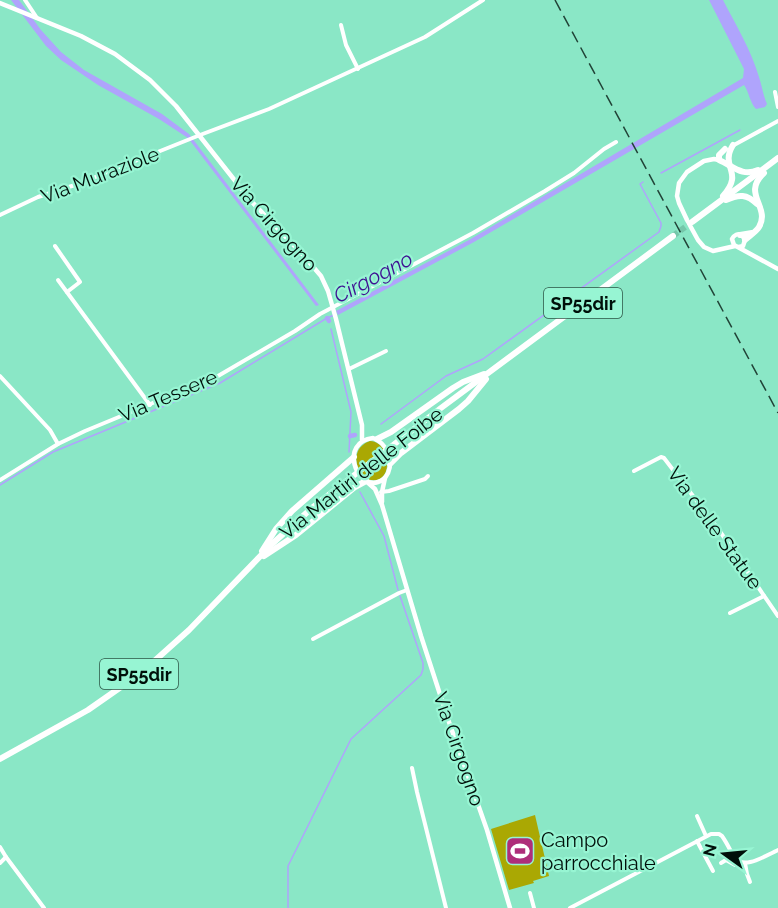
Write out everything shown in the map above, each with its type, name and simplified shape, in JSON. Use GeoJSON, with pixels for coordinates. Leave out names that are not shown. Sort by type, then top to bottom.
{"type":"FeatureCollection","features":[{"type":"Feature","properties":{"kind":"highway"},"geometry":{"type":"LineString","coordinates":[[714,205],[732,182],[728,155],[734,145]]}},
{"type":"Feature","properties":{"kind":"highway"},"geometry":{"type":"LineString","coordinates":[[725,149],[719,160],[741,172],[753,172],[778,158]]}},
{"type":"Feature","properties":{"kind":"highway"},"geometry":{"type":"LineString","coordinates":[[692,222],[778,158]]}},
{"type":"Feature","properties":{"kind":"highway"},"geometry":{"type":"LineString","coordinates":[[744,239],[760,224],[762,218],[755,194],[756,184],[778,158]]}},
{"type":"Feature","properties":{"kind":"highway"},"geometry":{"type":"LineString","coordinates":[[714,205],[740,195],[748,197],[760,207]]}},
{"type":"Feature","properties":{"kind":"highway","name":"Via Martiri delle Foibe"},"geometry":{"type":"LineString","coordinates":[[0,759],[72,720],[131,680],[179,639],[299,518],[673,236]]}},
{"type":"Feature","properties":{"kind":"highway"},"geometry":{"type":"LineString","coordinates":[[375,439],[391,432],[453,388],[493,371]]}},
{"type":"Feature","properties":{"kind":"highway"},"geometry":{"type":"LineString","coordinates":[[390,464],[468,401],[493,371]]}},
{"type":"Feature","properties":{"kind":"highway"},"geometry":{"type":"LineString","coordinates":[[255,561],[281,523],[302,501],[354,457]]}},
{"type":"Feature","properties":{"kind":"highway"},"geometry":{"type":"LineString","coordinates":[[255,561],[288,540],[355,487],[366,481]]}},
{"type":"Feature","properties":{"kind":"street"},"geometry":{"type":"LineString","coordinates":[[25,0],[37,18]]}},
{"type":"Feature","properties":{"kind":"street"},"geometry":{"type":"LineString","coordinates":[[197,136],[269,109],[358,69],[425,37],[483,0]]}},
{"type":"Feature","properties":{"kind":"street","name":"Via Cirgogno"},"geometry":{"type":"LineString","coordinates":[[0,3],[95,42],[129,63],[150,80],[167,95],[197,136],[251,201],[316,270],[328,291],[333,307],[362,425],[362,440]]}},
{"type":"Feature","properties":{"kind":"street"},"geometry":{"type":"LineString","coordinates":[[341,25],[346,45],[358,69]]}},
{"type":"Feature","properties":{"kind":"street"},"geometry":{"type":"LineString","coordinates":[[776,92],[778,106]]}},
{"type":"Feature","properties":{"kind":"street"},"geometry":{"type":"LineString","coordinates":[[744,239],[743,246],[722,250],[704,247],[679,203],[677,196],[679,183],[687,172],[704,161],[778,121]]}},
{"type":"Feature","properties":{"kind":"street","name":"Via Muraziole"},"geometry":{"type":"LineString","coordinates":[[0,215],[38,197],[78,184],[197,136]]}},
{"type":"Feature","properties":{"kind":"street","name":"Via Tessere"},"geometry":{"type":"LineString","coordinates":[[0,480],[58,444],[85,431],[218,376],[333,307],[474,233],[574,173],[616,142]]}},
{"type":"Feature","properties":{"kind":"street"},"geometry":{"type":"LineString","coordinates":[[704,161],[719,160],[734,145]]}},
{"type":"Feature","properties":{"kind":"street"},"geometry":{"type":"LineString","coordinates":[[722,250],[736,235],[744,239],[750,253]]}},
{"type":"Feature","properties":{"kind":"street"},"geometry":{"type":"LineString","coordinates":[[732,239],[737,247],[778,269]]}},
{"type":"Feature","properties":{"kind":"street"},"geometry":{"type":"LineString","coordinates":[[55,246],[80,282],[67,292]]}},
{"type":"Feature","properties":{"kind":"street"},"geometry":{"type":"LineString","coordinates":[[58,280],[150,405]]}},
{"type":"Feature","properties":{"kind":"street"},"geometry":{"type":"LineString","coordinates":[[349,369],[386,351]]}},
{"type":"Feature","properties":{"kind":"street"},"geometry":{"type":"LineString","coordinates":[[0,376],[50,430],[58,444]]}},
{"type":"Feature","properties":{"kind":"street","name":"Via Cirgogno"},"geometry":{"type":"LineString","coordinates":[[362,425],[375,439]]}},
{"type":"Feature","properties":{"kind":"street"},"geometry":{"type":"LineString","coordinates":[[375,439],[386,448],[390,464],[386,476],[373,483],[366,481],[358,474],[354,457],[357,446],[362,440],[375,439]]}},
{"type":"Feature","properties":{"kind":"street","name":"Via delle Statue"},"geometry":{"type":"LineString","coordinates":[[634,471],[661,457],[664,458],[719,530],[778,616]]}},
{"type":"Feature","properties":{"kind":"street","name":"Via Cirgogno"},"geometry":{"type":"LineString","coordinates":[[382,505],[386,476]]}},
{"type":"Feature","properties":{"kind":"street"},"geometry":{"type":"LineString","coordinates":[[382,492],[425,479],[428,476]]}},
{"type":"Feature","properties":{"kind":"street","name":"Via Cirgogno"},"geometry":{"type":"LineString","coordinates":[[366,481],[382,492]]}},
{"type":"Feature","properties":{"kind":"street","name":"Via Cirgogno"},"geometry":{"type":"LineString","coordinates":[[375,489],[382,505],[448,722],[487,830],[510,908]]}},
{"type":"Feature","properties":{"kind":"street"},"geometry":{"type":"LineString","coordinates":[[313,639],[407,590]]}},
{"type":"Feature","properties":{"kind":"street","name":"Via delle Statue"},"geometry":{"type":"LineString","coordinates":[[730,613],[764,596]]}},
{"type":"Feature","properties":{"kind":"street"},"geometry":{"type":"LineString","coordinates":[[412,768],[446,908]]}},
{"type":"Feature","properties":{"kind":"street"},"geometry":{"type":"LineString","coordinates":[[697,816],[706,836]]}},
{"type":"Feature","properties":{"kind":"street"},"geometry":{"type":"LineString","coordinates":[[570,908],[706,836],[715,834],[722,836],[736,860],[743,863],[750,882]]}},
{"type":"Feature","properties":{"kind":"street"},"geometry":{"type":"LineString","coordinates":[[697,841],[713,871]]}},
{"type":"Feature","properties":{"kind":"street"},"geometry":{"type":"LineString","coordinates":[[0,847],[44,908]]}},
{"type":"Feature","properties":{"kind":"street"},"geometry":{"type":"LineString","coordinates":[[721,863],[726,860],[735,865],[778,850]]}},
{"type":"Feature","properties":{"kind":"street"},"geometry":{"type":"LineString","coordinates":[[0,863],[6,857]]}},
{"type":"Feature","properties":{"kind":"street"},"geometry":{"type":"LineString","coordinates":[[530,893],[534,908]]}},
{"type":"Feature","properties":{"kind":"shaded area"},"geometry":{"type":"Polygon","coordinates":[[[11,0],[19,0],[61,52],[84,70],[162,114],[189,134],[319,305],[316,306],[188,138],[98,85],[61,60],[46,46],[11,0]]]}},
{"type":"Feature","properties":{"kind":"shaded area"},"geometry":{"type":"Polygon","coordinates":[[[709,0],[723,0],[748,47],[767,104],[765,107],[756,109],[744,85],[474,242],[338,315],[336,311],[469,240],[743,78],[744,69],[709,0]]]}},
{"type":"Feature","properties":{"kind":"shaded area"},"geometry":{"type":"Polygon","coordinates":[[[370,441],[381,446],[387,461],[385,474],[374,480],[362,474],[356,460],[357,453],[362,446],[370,441]]]}},
{"type":"Feature","properties":{"kind":"shaded area","name":"Campo parrocchiale"},"geometry":{"type":"Polygon","coordinates":[[[535,815],[549,876],[509,890],[491,829],[535,815]]]}},
{"type":"Feature","properties":{"kind":"waterway"},"geometry":{"type":"LineString","coordinates":[[661,173],[740,130]]}},
{"type":"Feature","properties":{"kind":"waterway"},"geometry":{"type":"LineString","coordinates":[[381,424],[446,376],[483,359],[659,232],[661,223],[640,184],[643,182]]}},
{"type":"Feature","properties":{"kind":"waterway","name":"Cirgogno"},"geometry":{"type":"LineString","coordinates":[[0,485],[53,452],[220,383],[334,315]]}},
{"type":"Feature","properties":{"kind":"waterway"},"geometry":{"type":"LineString","coordinates":[[331,329],[351,412],[349,452]]}},
{"type":"Feature","properties":{"kind":"waterway"},"geometry":{"type":"LineString","coordinates":[[350,436],[355,435]]}},
{"type":"Feature","properties":{"kind":"waterway"},"geometry":{"type":"LineString","coordinates":[[360,492],[384,536],[398,590]]}},
{"type":"Feature","properties":{"kind":"waterway"},"geometry":{"type":"LineString","coordinates":[[288,908],[288,866],[351,739],[421,675],[423,663],[400,596]]}},
{"type":"Feature","properties":{"kind":"tunnel"},"geometry":{"type":"LineString","coordinates":[[673,236],[692,222]]}},
{"type":"Feature","properties":{"kind":"railway"},"geometry":{"type":"LineString","coordinates":[[555,0],[778,413]]}},
{"type":"Feature","properties":{"kind":"place","name":"Campo parrocchiale"},"geometry":{"type":"Point","coordinates":[520,851]}}]}
